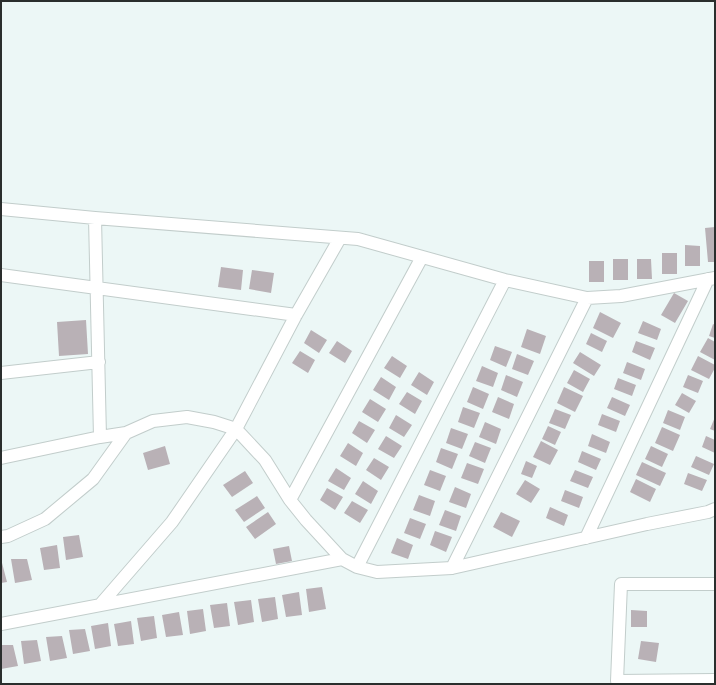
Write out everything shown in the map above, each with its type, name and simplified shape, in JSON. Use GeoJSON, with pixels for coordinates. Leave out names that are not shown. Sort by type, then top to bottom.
{"type":"FeatureCollection","features":[{"type":"Feature","properties":{"kind":"street"},"geometry":{"type":"LineString","coordinates":[[1,209],[358,239],[505,280],[587,298],[621,296],[711,279]]}},
{"type":"Feature","properties":{"kind":"street"},"geometry":{"type":"LineString","coordinates":[[95,218],[100,436]]}},
{"type":"Feature","properties":{"kind":"street"},"geometry":{"type":"LineString","coordinates":[[100,605],[172,522],[236,430],[296,315],[340,238]]}},
{"type":"Feature","properties":{"kind":"street"},"geometry":{"type":"LineString","coordinates":[[290,500],[422,257]]}},
{"type":"Feature","properties":{"kind":"street"},"geometry":{"type":"LineString","coordinates":[[1,275],[296,315]]}},
{"type":"Feature","properties":{"kind":"street"},"geometry":{"type":"LineString","coordinates":[[586,538],[711,279]]}},
{"type":"Feature","properties":{"kind":"street"},"geometry":{"type":"LineString","coordinates":[[356,567],[505,280]]}},
{"type":"Feature","properties":{"kind":"street"},"geometry":{"type":"LineString","coordinates":[[452,568],[587,298]]}},
{"type":"Feature","properties":{"kind":"street"},"geometry":{"type":"LineString","coordinates":[[1,373],[99,362]]}},
{"type":"Feature","properties":{"kind":"street"},"geometry":{"type":"LineString","coordinates":[[1,458],[100,436],[126,433],[154,421],[187,418],[214,422],[236,430],[265,460],[290,500],[342,560],[356,567],[376,572],[452,568],[711,511],[715,498]]}},
{"type":"Feature","properties":{"kind":"street"},"geometry":{"type":"LineString","coordinates":[[1,537],[8,536],[45,519],[93,479],[126,433]]}},
{"type":"Feature","properties":{"kind":"street"},"geometry":{"type":"LineString","coordinates":[[1,624],[342,560]]}},
{"type":"Feature","properties":{"kind":"street"},"geometry":{"type":"LineString","coordinates":[[715,584],[621,584],[617,681],[715,680]]}},
{"type":"Feature","properties":{"kind":"building"},"geometry":{"type":"Polygon","coordinates":[[[715,227],[715,262],[708,262],[705,228],[715,227]]]}},
{"type":"Feature","properties":{"kind":"building"},"geometry":{"type":"Polygon","coordinates":[[[685,245],[700,246],[700,266],[685,266],[685,245]]]}},
{"type":"Feature","properties":{"kind":"building"},"geometry":{"type":"Polygon","coordinates":[[[662,253],[677,253],[677,274],[662,274],[662,253]]]}},
{"type":"Feature","properties":{"kind":"building"},"geometry":{"type":"Polygon","coordinates":[[[613,259],[628,259],[628,280],[613,280],[613,259]]]}},
{"type":"Feature","properties":{"kind":"building"},"geometry":{"type":"Polygon","coordinates":[[[637,259],[651,259],[652,279],[637,279],[637,259]]]}},
{"type":"Feature","properties":{"kind":"building"},"geometry":{"type":"Polygon","coordinates":[[[589,261],[604,261],[604,282],[589,282],[589,261]]]}},
{"type":"Feature","properties":{"kind":"building"},"geometry":{"type":"Polygon","coordinates":[[[221,267],[243,270],[241,290],[218,287],[221,267]]]}},
{"type":"Feature","properties":{"kind":"building"},"geometry":{"type":"Polygon","coordinates":[[[252,270],[274,273],[271,293],[249,289],[252,270]]]}},
{"type":"Feature","properties":{"kind":"building"},"geometry":{"type":"Polygon","coordinates":[[[674,293],[688,301],[675,323],[661,315],[674,293]]]}},
{"type":"Feature","properties":{"kind":"building"},"geometry":{"type":"Polygon","coordinates":[[[600,312],[621,323],[613,338],[593,328],[600,312]]]}},
{"type":"Feature","properties":{"kind":"building"},"geometry":{"type":"Polygon","coordinates":[[[86,320],[88,354],[59,356],[57,322],[86,320]]]}},
{"type":"Feature","properties":{"kind":"building"},"geometry":{"type":"Polygon","coordinates":[[[643,321],[661,329],[657,340],[638,333],[643,321]]]}},
{"type":"Feature","properties":{"kind":"building"},"geometry":{"type":"Polygon","coordinates":[[[713,324],[715,325],[715,338],[709,336],[713,324]]]}},
{"type":"Feature","properties":{"kind":"building"},"geometry":{"type":"Polygon","coordinates":[[[527,329],[546,336],[540,354],[521,347],[527,329]]]}},
{"type":"Feature","properties":{"kind":"building"},"geometry":{"type":"Polygon","coordinates":[[[311,330],[327,340],[319,353],[304,343],[311,330]]]}},
{"type":"Feature","properties":{"kind":"building"},"geometry":{"type":"Polygon","coordinates":[[[591,333],[607,341],[602,352],[586,344],[591,333]]]}},
{"type":"Feature","properties":{"kind":"building"},"geometry":{"type":"Polygon","coordinates":[[[708,338],[715,342],[715,360],[700,352],[708,338]]]}},
{"type":"Feature","properties":{"kind":"building"},"geometry":{"type":"Polygon","coordinates":[[[337,341],[352,351],[345,363],[329,353],[337,341]]]}},
{"type":"Feature","properties":{"kind":"building"},"geometry":{"type":"Polygon","coordinates":[[[636,341],[655,348],[650,360],[632,352],[636,341]]]}},
{"type":"Feature","properties":{"kind":"building"},"geometry":{"type":"Polygon","coordinates":[[[495,346],[512,352],[506,367],[490,360],[495,346]]]}},
{"type":"Feature","properties":{"kind":"building"},"geometry":{"type":"Polygon","coordinates":[[[300,351],[315,360],[308,373],[292,363],[300,351]]]}},
{"type":"Feature","properties":{"kind":"building"},"geometry":{"type":"Polygon","coordinates":[[[580,352],[601,365],[594,376],[573,363],[580,352]]]}},
{"type":"Feature","properties":{"kind":"building"},"geometry":{"type":"Polygon","coordinates":[[[517,354],[534,361],[528,375],[512,369],[517,354]]]}},
{"type":"Feature","properties":{"kind":"building"},"geometry":{"type":"Polygon","coordinates":[[[392,356],[407,366],[400,378],[384,368],[392,356]]]}},
{"type":"Feature","properties":{"kind":"building"},"geometry":{"type":"Polygon","coordinates":[[[698,356],[715,365],[709,379],[691,370],[698,356]]]}},
{"type":"Feature","properties":{"kind":"building"},"geometry":{"type":"Polygon","coordinates":[[[627,362],[645,369],[641,380],[623,373],[627,362]]]}},
{"type":"Feature","properties":{"kind":"building"},"geometry":{"type":"Polygon","coordinates":[[[482,366],[498,373],[493,387],[476,381],[482,366]]]}},
{"type":"Feature","properties":{"kind":"building"},"geometry":{"type":"Polygon","coordinates":[[[574,370],[590,379],[583,392],[567,383],[574,370]]]}},
{"type":"Feature","properties":{"kind":"building"},"geometry":{"type":"Polygon","coordinates":[[[419,372],[434,382],[427,395],[411,385],[419,372]]]}},
{"type":"Feature","properties":{"kind":"building"},"geometry":{"type":"Polygon","coordinates":[[[506,375],[523,382],[517,397],[501,390],[506,375]]]}},
{"type":"Feature","properties":{"kind":"building"},"geometry":{"type":"Polygon","coordinates":[[[688,375],[703,381],[698,393],[683,387],[688,375]]]}},
{"type":"Feature","properties":{"kind":"building"},"geometry":{"type":"Polygon","coordinates":[[[381,377],[396,387],[389,400],[373,390],[381,377]]]}},
{"type":"Feature","properties":{"kind":"building"},"geometry":{"type":"Polygon","coordinates":[[[618,378],[636,385],[632,396],[614,389],[618,378]]]}},
{"type":"Feature","properties":{"kind":"building"},"geometry":{"type":"Polygon","coordinates":[[[473,387],[489,394],[483,409],[467,402],[473,387]]]}},
{"type":"Feature","properties":{"kind":"building"},"geometry":{"type":"Polygon","coordinates":[[[564,387],[583,396],[575,412],[557,403],[564,387]]]}},
{"type":"Feature","properties":{"kind":"building"},"geometry":{"type":"Polygon","coordinates":[[[407,392],[422,401],[415,414],[399,404],[407,392]]]}},
{"type":"Feature","properties":{"kind":"building"},"geometry":{"type":"Polygon","coordinates":[[[682,393],[696,401],[689,413],[675,405],[682,393]]]}},
{"type":"Feature","properties":{"kind":"building"},"geometry":{"type":"Polygon","coordinates":[[[498,397],[514,404],[509,419],[492,412],[498,397]]]}},
{"type":"Feature","properties":{"kind":"building"},"geometry":{"type":"Polygon","coordinates":[[[612,397],[630,405],[625,416],[607,408],[612,397]]]}},
{"type":"Feature","properties":{"kind":"building"},"geometry":{"type":"Polygon","coordinates":[[[370,399],[386,409],[378,422],[362,412],[370,399]]]}},
{"type":"Feature","properties":{"kind":"building"},"geometry":{"type":"Polygon","coordinates":[[[463,407],[480,413],[474,428],[458,422],[463,407]]]}},
{"type":"Feature","properties":{"kind":"building"},"geometry":{"type":"Polygon","coordinates":[[[555,409],[571,415],[565,429],[549,423],[555,409]]]}},
{"type":"Feature","properties":{"kind":"building"},"geometry":{"type":"Polygon","coordinates":[[[668,410],[685,417],[680,430],[663,423],[668,410]]]}},
{"type":"Feature","properties":{"kind":"building"},"geometry":{"type":"Polygon","coordinates":[[[602,414],[620,421],[616,432],[598,425],[602,414]]]}},
{"type":"Feature","properties":{"kind":"building"},"geometry":{"type":"Polygon","coordinates":[[[396,415],[412,425],[404,437],[389,428],[396,415]]]}},
{"type":"Feature","properties":{"kind":"building"},"geometry":{"type":"Polygon","coordinates":[[[715,417],[715,431],[710,429],[715,417]]]}},
{"type":"Feature","properties":{"kind":"building"},"geometry":{"type":"Polygon","coordinates":[[[359,421],[375,430],[367,443],[352,433],[359,421]]]}},
{"type":"Feature","properties":{"kind":"building"},"geometry":{"type":"Polygon","coordinates":[[[485,422],[501,429],[496,444],[479,437],[485,422]]]}},
{"type":"Feature","properties":{"kind":"building"},"geometry":{"type":"Polygon","coordinates":[[[548,426],[561,432],[555,445],[542,439],[548,426]]]}},
{"type":"Feature","properties":{"kind":"building"},"geometry":{"type":"Polygon","coordinates":[[[662,427],[680,435],[673,451],[655,443],[662,427]]]}},
{"type":"Feature","properties":{"kind":"building"},"geometry":{"type":"Polygon","coordinates":[[[451,428],[468,434],[462,449],[446,443],[451,428]]]}},
{"type":"Feature","properties":{"kind":"building"},"geometry":{"type":"Polygon","coordinates":[[[592,434],[610,442],[606,453],[588,446],[592,434]]]}},
{"type":"Feature","properties":{"kind":"building"},"geometry":{"type":"Polygon","coordinates":[[[386,436],[402,446],[394,458],[378,449],[386,436]]]}},
{"type":"Feature","properties":{"kind":"building"},"geometry":{"type":"Polygon","coordinates":[[[706,436],[715,440],[715,453],[702,447],[706,436]]]}},
{"type":"Feature","properties":{"kind":"building"},"geometry":{"type":"Polygon","coordinates":[[[541,441],[558,450],[550,465],[533,457],[541,441]]]}},
{"type":"Feature","properties":{"kind":"building"},"geometry":{"type":"Polygon","coordinates":[[[475,442],[491,448],[485,463],[469,456],[475,442]]]}},
{"type":"Feature","properties":{"kind":"building"},"geometry":{"type":"Polygon","coordinates":[[[348,443],[363,453],[356,466],[340,456],[348,443]]]}},
{"type":"Feature","properties":{"kind":"building"},"geometry":{"type":"Polygon","coordinates":[[[165,446],[170,464],[148,470],[143,453],[165,446]]]}},
{"type":"Feature","properties":{"kind":"building"},"geometry":{"type":"Polygon","coordinates":[[[651,446],[668,454],[662,467],[645,459],[651,446]]]}},
{"type":"Feature","properties":{"kind":"building"},"geometry":{"type":"Polygon","coordinates":[[[441,448],[458,454],[452,469],[436,462],[441,448]]]}},
{"type":"Feature","properties":{"kind":"building"},"geometry":{"type":"Polygon","coordinates":[[[582,451],[601,459],[596,470],[578,462],[582,451]]]}},
{"type":"Feature","properties":{"kind":"building"},"geometry":{"type":"Polygon","coordinates":[[[696,456],[714,464],[709,475],[691,467],[696,456]]]}},
{"type":"Feature","properties":{"kind":"building"},"geometry":{"type":"Polygon","coordinates":[[[374,458],[389,467],[381,480],[366,470],[374,458]]]}},
{"type":"Feature","properties":{"kind":"building"},"geometry":{"type":"Polygon","coordinates":[[[526,461],[537,466],[532,478],[521,474],[526,461]]]}},
{"type":"Feature","properties":{"kind":"building"},"geometry":{"type":"Polygon","coordinates":[[[642,462],[666,473],[660,486],[636,475],[642,462]]]}},
{"type":"Feature","properties":{"kind":"building"},"geometry":{"type":"Polygon","coordinates":[[[467,463],[484,469],[478,484],[461,478],[467,463]]]}},
{"type":"Feature","properties":{"kind":"building"},"geometry":{"type":"Polygon","coordinates":[[[336,468],[351,478],[344,490],[328,481],[336,468]]]}},
{"type":"Feature","properties":{"kind":"building"},"geometry":{"type":"Polygon","coordinates":[[[430,470],[446,476],[440,491],[424,485],[430,470]]]}},
{"type":"Feature","properties":{"kind":"building"},"geometry":{"type":"Polygon","coordinates":[[[575,470],[593,477],[588,488],[570,481],[575,470]]]}},
{"type":"Feature","properties":{"kind":"building"},"geometry":{"type":"Polygon","coordinates":[[[245,471],[253,483],[232,497],[223,485],[245,471]]]}},
{"type":"Feature","properties":{"kind":"building"},"geometry":{"type":"Polygon","coordinates":[[[688,473],[707,480],[702,491],[684,484],[688,473]]]}},
{"type":"Feature","properties":{"kind":"building"},"geometry":{"type":"Polygon","coordinates":[[[636,479],[656,489],[650,502],[630,492],[636,479]]]}},
{"type":"Feature","properties":{"kind":"building"},"geometry":{"type":"Polygon","coordinates":[[[525,480],[540,489],[531,503],[516,494],[525,480]]]}},
{"type":"Feature","properties":{"kind":"building"},"geometry":{"type":"Polygon","coordinates":[[[363,481],[378,491],[371,504],[355,494],[363,481]]]}},
{"type":"Feature","properties":{"kind":"building"},"geometry":{"type":"Polygon","coordinates":[[[455,487],[471,494],[466,508],[449,502],[455,487]]]}},
{"type":"Feature","properties":{"kind":"building"},"geometry":{"type":"Polygon","coordinates":[[[327,488],[343,497],[335,510],[320,500],[327,488]]]}},
{"type":"Feature","properties":{"kind":"building"},"geometry":{"type":"Polygon","coordinates":[[[565,490],[583,497],[579,508],[561,501],[565,490]]]}},
{"type":"Feature","properties":{"kind":"building"},"geometry":{"type":"Polygon","coordinates":[[[419,495],[435,501],[430,516],[413,510],[419,495]]]}},
{"type":"Feature","properties":{"kind":"building"},"geometry":{"type":"Polygon","coordinates":[[[257,496],[265,508],[244,522],[235,510],[257,496]]]}},
{"type":"Feature","properties":{"kind":"building"},"geometry":{"type":"Polygon","coordinates":[[[352,501],[368,510],[360,523],[344,513],[352,501]]]}},
{"type":"Feature","properties":{"kind":"building"},"geometry":{"type":"Polygon","coordinates":[[[550,507],[568,515],[564,526],[546,518],[550,507]]]}},
{"type":"Feature","properties":{"kind":"building"},"geometry":{"type":"Polygon","coordinates":[[[445,510],[461,516],[456,531],[439,525],[445,510]]]}},
{"type":"Feature","properties":{"kind":"building"},"geometry":{"type":"Polygon","coordinates":[[[268,512],[276,524],[255,539],[246,527],[268,512]]]}},
{"type":"Feature","properties":{"kind":"building"},"geometry":{"type":"Polygon","coordinates":[[[501,512],[520,521],[512,537],[493,527],[501,512]]]}},
{"type":"Feature","properties":{"kind":"building"},"geometry":{"type":"Polygon","coordinates":[[[410,518],[426,524],[420,539],[404,533],[410,518]]]}},
{"type":"Feature","properties":{"kind":"building"},"geometry":{"type":"Polygon","coordinates":[[[435,531],[452,537],[446,552],[430,545],[435,531]]]}},
{"type":"Feature","properties":{"kind":"building"},"geometry":{"type":"Polygon","coordinates":[[[79,535],[83,557],[66,560],[63,537],[79,535]]]}},
{"type":"Feature","properties":{"kind":"building"},"geometry":{"type":"Polygon","coordinates":[[[397,538],[413,545],[408,559],[391,553],[397,538]]]}},
{"type":"Feature","properties":{"kind":"building"},"geometry":{"type":"Polygon","coordinates":[[[57,545],[60,568],[44,570],[40,548],[57,545]]]}},
{"type":"Feature","properties":{"kind":"building"},"geometry":{"type":"Polygon","coordinates":[[[289,546],[292,561],[276,564],[273,549],[289,546]]]}},
{"type":"Feature","properties":{"kind":"building"},"geometry":{"type":"Polygon","coordinates":[[[1,559],[7,582],[1,583],[1,559]]]}},
{"type":"Feature","properties":{"kind":"building"},"geometry":{"type":"Polygon","coordinates":[[[11,559],[27,559],[32,580],[15,583],[11,559]]]}},
{"type":"Feature","properties":{"kind":"building"},"geometry":{"type":"Polygon","coordinates":[[[322,587],[326,609],[309,612],[306,589],[322,587]]]}},
{"type":"Feature","properties":{"kind":"building"},"geometry":{"type":"Polygon","coordinates":[[[299,592],[302,615],[286,617],[282,595],[299,592]]]}},
{"type":"Feature","properties":{"kind":"building"},"geometry":{"type":"Polygon","coordinates":[[[275,597],[278,619],[262,622],[258,599],[275,597]]]}},
{"type":"Feature","properties":{"kind":"building"},"geometry":{"type":"Polygon","coordinates":[[[251,600],[254,622],[238,625],[234,602],[251,600]]]}},
{"type":"Feature","properties":{"kind":"building"},"geometry":{"type":"Polygon","coordinates":[[[227,603],[230,626],[214,628],[210,605],[227,603]]]}},
{"type":"Feature","properties":{"kind":"building"},"geometry":{"type":"Polygon","coordinates":[[[203,609],[206,631],[190,634],[187,611],[203,609]]]}},
{"type":"Feature","properties":{"kind":"building"},"geometry":{"type":"Polygon","coordinates":[[[631,610],[647,611],[647,627],[631,627],[631,610]]]}},
{"type":"Feature","properties":{"kind":"building"},"geometry":{"type":"Polygon","coordinates":[[[179,612],[183,635],[166,637],[162,615],[179,612]]]}},
{"type":"Feature","properties":{"kind":"building"},"geometry":{"type":"Polygon","coordinates":[[[154,616],[157,638],[141,641],[137,618],[154,616]]]}},
{"type":"Feature","properties":{"kind":"building"},"geometry":{"type":"Polygon","coordinates":[[[131,621],[134,644],[118,646],[114,624],[131,621]]]}},
{"type":"Feature","properties":{"kind":"building"},"geometry":{"type":"Polygon","coordinates":[[[108,623],[111,646],[95,649],[91,626],[108,623]]]}},
{"type":"Feature","properties":{"kind":"building"},"geometry":{"type":"Polygon","coordinates":[[[85,629],[90,651],[73,654],[69,630],[85,629]]]}},
{"type":"Feature","properties":{"kind":"building"},"geometry":{"type":"Polygon","coordinates":[[[62,636],[67,658],[50,661],[46,637],[62,636]]]}},
{"type":"Feature","properties":{"kind":"building"},"geometry":{"type":"Polygon","coordinates":[[[37,640],[41,661],[24,664],[21,641],[37,640]]]}},
{"type":"Feature","properties":{"kind":"building"},"geometry":{"type":"Polygon","coordinates":[[[641,641],[659,643],[656,662],[638,659],[641,641]]]}},
{"type":"Feature","properties":{"kind":"building"},"geometry":{"type":"Polygon","coordinates":[[[1,645],[13,645],[18,666],[1,669],[1,645]]]}}]}
